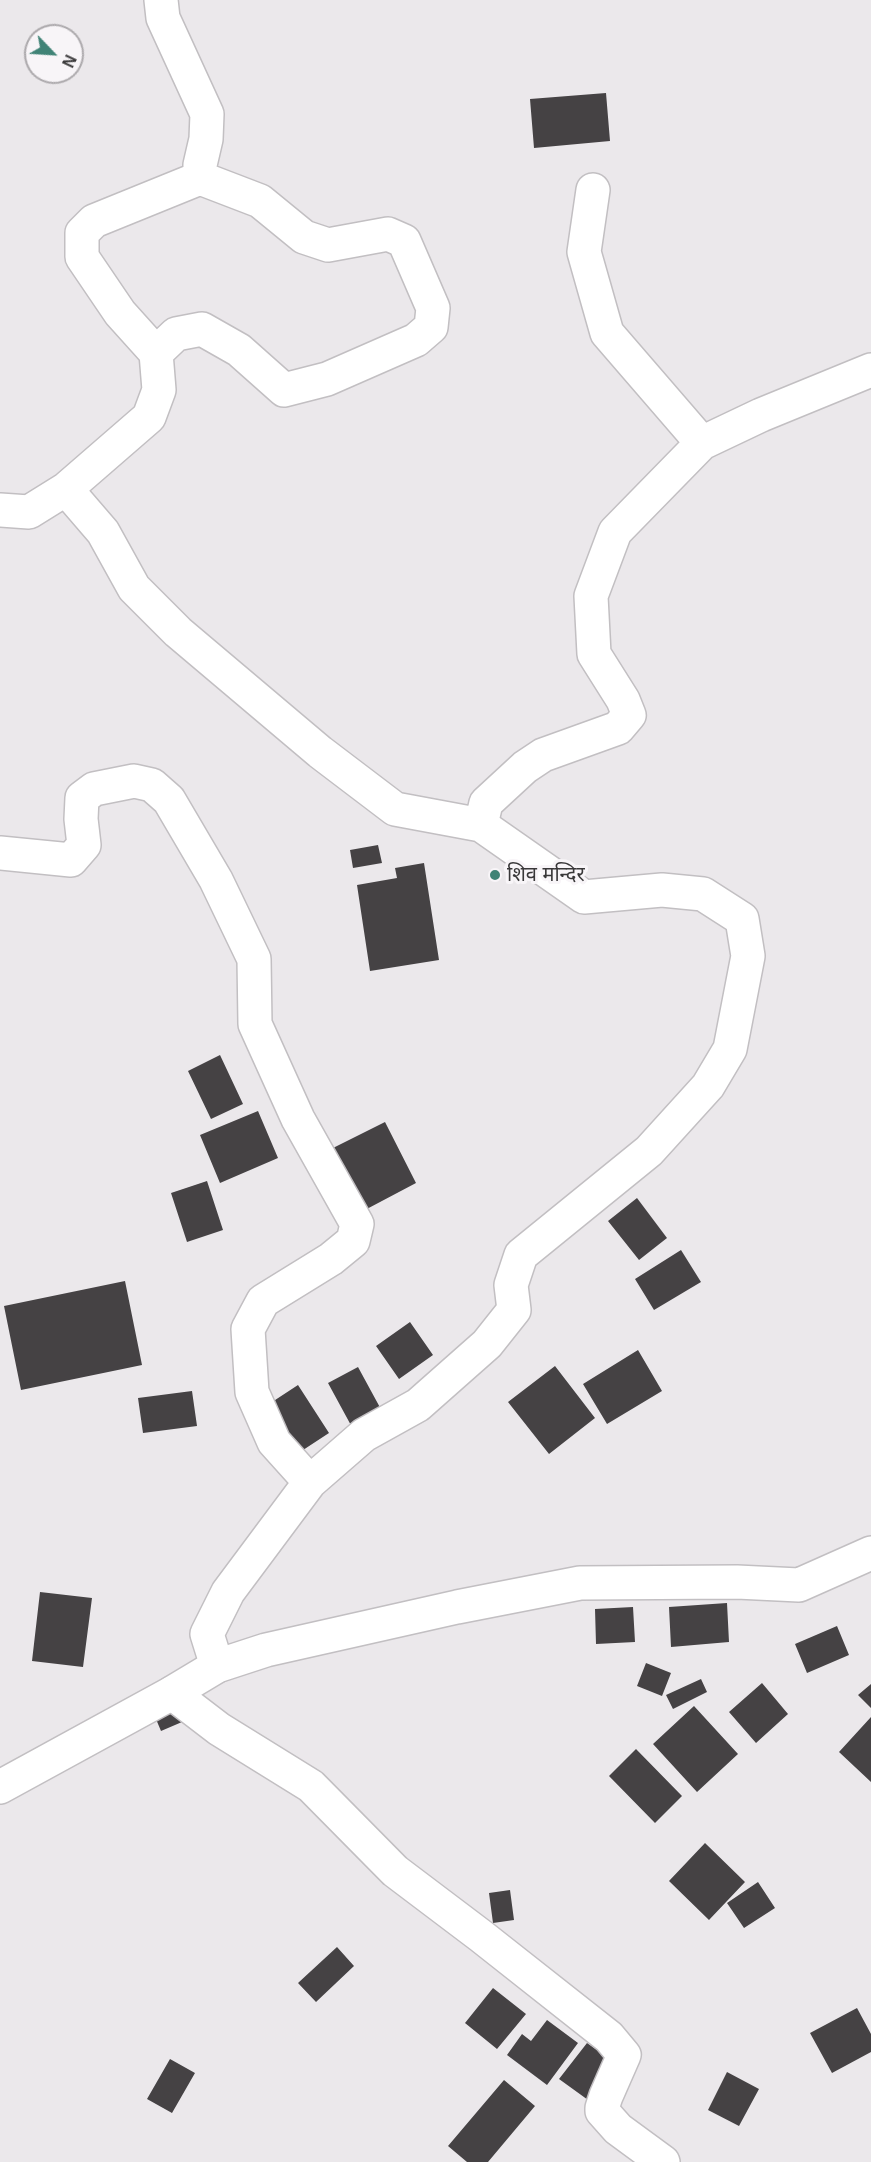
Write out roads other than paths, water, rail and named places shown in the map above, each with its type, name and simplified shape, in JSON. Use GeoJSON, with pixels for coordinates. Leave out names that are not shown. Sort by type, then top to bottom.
{"type":"FeatureCollection","features":[{"type":"Feature","properties":{"kind":"street"},"geometry":{"type":"LineString","coordinates":[[161,0],[164,18],[207,114],[200,178]]}},
{"type":"Feature","properties":{"kind":"street"},"geometry":{"type":"LineString","coordinates":[[0,510],[29,512],[66,489],[149,417],[159,390],[156,353],[120,313],[82,257],[82,233],[94,221],[200,178],[260,201],[304,237],[328,245],[388,234],[404,241],[433,308],[431,327],[416,340],[327,379],[284,390],[239,350],[202,329],[176,334],[156,353]]}},
{"type":"Feature","properties":{"kind":"street"},"geometry":{"type":"LineString","coordinates":[[593,190],[584,252],[607,333],[702,443]]}},
{"type":"Feature","properties":{"kind":"street"},"geometry":{"type":"LineString","coordinates":[[481,825],[486,803],[525,767],[543,755],[618,728],[629,715],[623,700],[594,654],[591,596],[615,532],[702,443],[761,415],[871,370]]}},
{"type":"Feature","properties":{"kind":"street"},"geometry":{"type":"LineString","coordinates":[[66,489],[103,532],[134,588],[178,632],[320,752],[395,809],[481,825],[584,897],[662,890],[703,894],[742,919],[748,956],[730,1048],[708,1086],[649,1151],[521,1255],[511,1285],[514,1310],[488,1344],[418,1405],[364,1435],[310,1482],[228,1593],[207,1634],[217,1666]]}},
{"type":"Feature","properties":{"kind":"street"},"geometry":{"type":"LineString","coordinates":[[0,853],[71,860],[84,845],[81,819],[82,798],[94,789],[134,782],[152,785],[169,800],[216,880],[254,959],[255,1024],[298,1119],[357,1224],[353,1241],[331,1259],[263,1301],[248,1329],[252,1392],[274,1442],[310,1482]]}},
{"type":"Feature","properties":{"kind":"street"},"geometry":{"type":"LineString","coordinates":[[0,1787],[217,1666],[266,1650],[457,1607],[580,1583],[737,1582],[799,1585],[871,1553]]}},
{"type":"Feature","properties":{"kind":"street"},"geometry":{"type":"LineString","coordinates":[[172,1693],[219,1729],[311,1786],[395,1871],[609,2037],[624,2055],[602,2111],[618,2130],[663,2162]]}},
{"type":"Feature","properties":{"kind":"place","name":"शिव मन्दिर"},"geometry":{"type":"Point","coordinates":[495,875]}}]}
